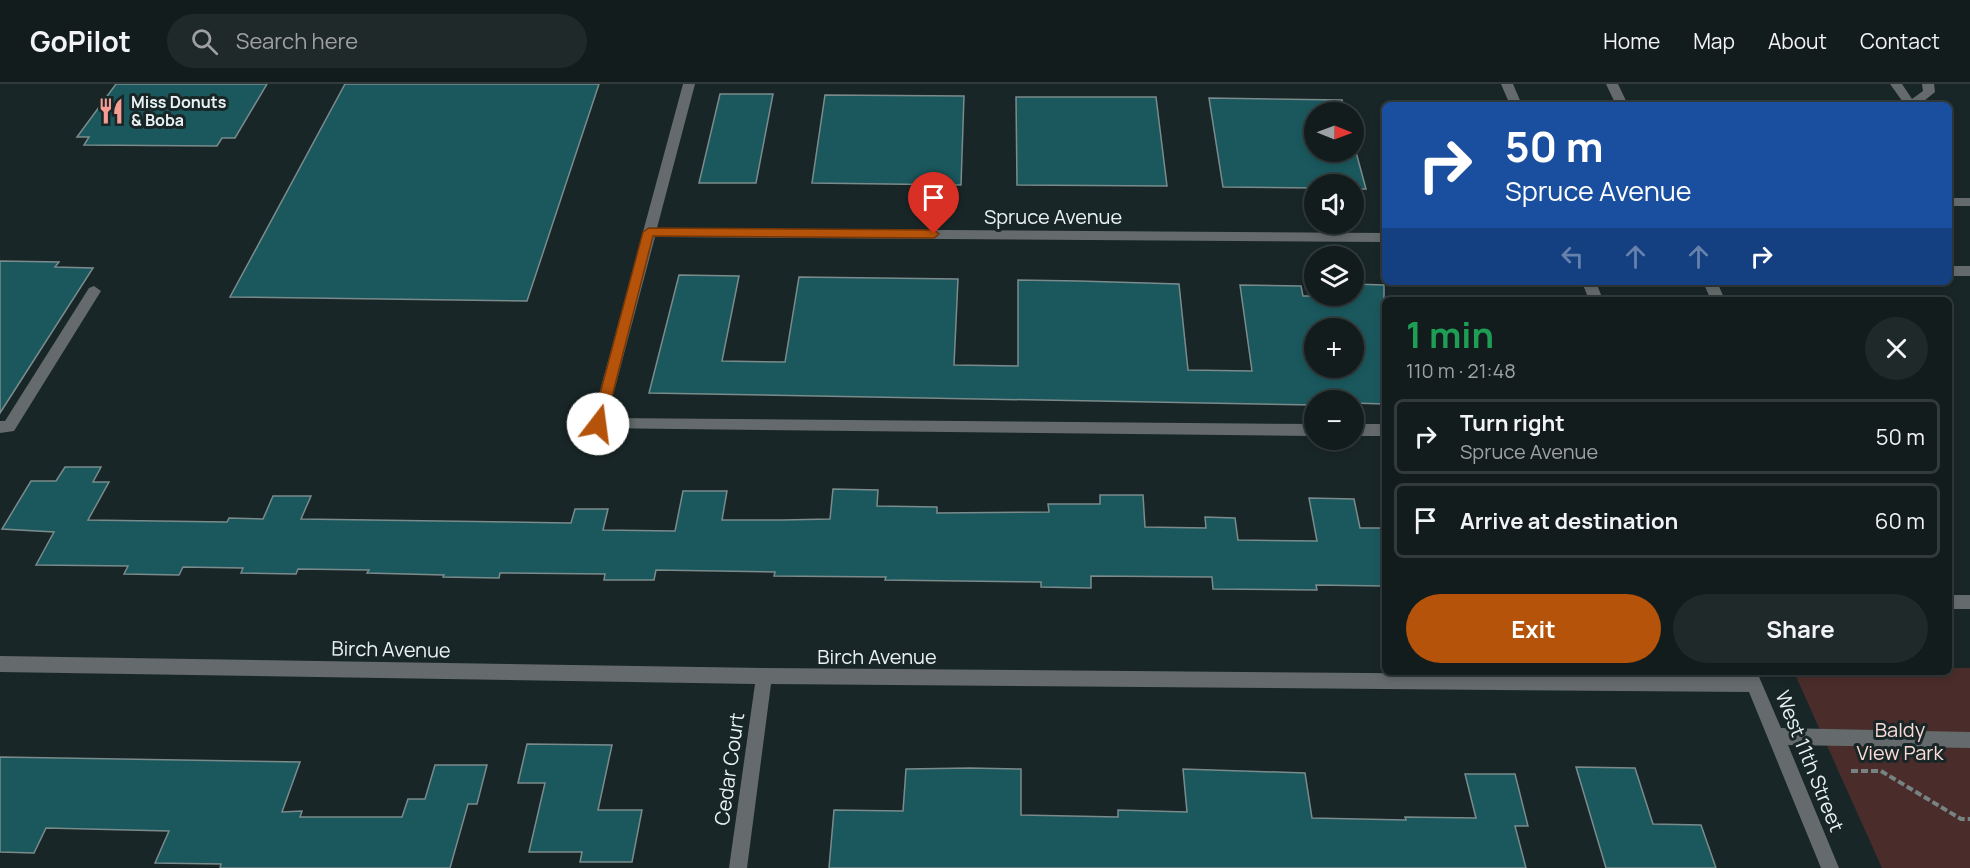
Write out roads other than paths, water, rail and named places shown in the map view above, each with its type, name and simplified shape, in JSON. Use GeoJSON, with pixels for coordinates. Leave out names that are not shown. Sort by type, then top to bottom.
{"type":"FeatureCollection","features":[{"type":"Feature","properties":{"kind":"street"},"geometry":{"type":"LineString","coordinates":[[689,84],[598,424],[1304,430]]}},
{"type":"Feature","properties":{"kind":"street"},"geometry":{"type":"LineString","coordinates":[[1497,84],[1507,84],[1515,102]]}},
{"type":"Feature","properties":{"kind":"street"},"geometry":{"type":"LineString","coordinates":[[1612,84],[1621,102]]}},
{"type":"Feature","properties":{"kind":"street"},"geometry":{"type":"LineString","coordinates":[[1896,84],[1909,102]]}},
{"type":"Feature","properties":{"kind":"street"},"geometry":{"type":"LineString","coordinates":[[1915,102],[1929,92],[1928,84]]}},
{"type":"Feature","properties":{"kind":"street"},"geometry":{"type":"LineString","coordinates":[[1952,202],[1970,202]]}},
{"type":"Feature","properties":{"kind":"street","name":"Spruce Avenue"},"geometry":{"type":"LineString","coordinates":[[649,232],[1382,238]]}},
{"type":"Feature","properties":{"kind":"street"},"geometry":{"type":"LineString","coordinates":[[1952,271],[1970,271]]}},
{"type":"Feature","properties":{"kind":"street"},"geometry":{"type":"LineString","coordinates":[[0,427],[9,427],[94,291]]}},
{"type":"Feature","properties":{"kind":"street"},"geometry":{"type":"LineString","coordinates":[[1364,430],[1382,430]]}},
{"type":"Feature","properties":{"kind":"street"},"geometry":{"type":"LineString","coordinates":[[1952,602],[1970,602]]}},
{"type":"Feature","properties":{"kind":"street","name":"Birch Avenue"},"geometry":{"type":"LineString","coordinates":[[0,663],[764,676],[1751,678]]}},
{"type":"Feature","properties":{"kind":"street","name":"Cedar Court"},"geometry":{"type":"LineString","coordinates":[[738,868],[764,676]]}},
{"type":"Feature","properties":{"kind":"street","name":"West 11th Street"},"geometry":{"type":"LineString","coordinates":[[1751,678],[1830,868]]}},
{"type":"Feature","properties":{"kind":"street"},"geometry":{"type":"LineString","coordinates":[[1776,736],[1970,740]]}},
{"type":"Feature","properties":{"kind":"place","name":"Miss Donuts & Boba"},"geometry":{"type":"Point","coordinates":[111,111]}},
{"type":"Feature","properties":{"kind":"park label","name":"Baldy View Park"},"geometry":{"type":"Point","coordinates":[1900,740]}}]}
